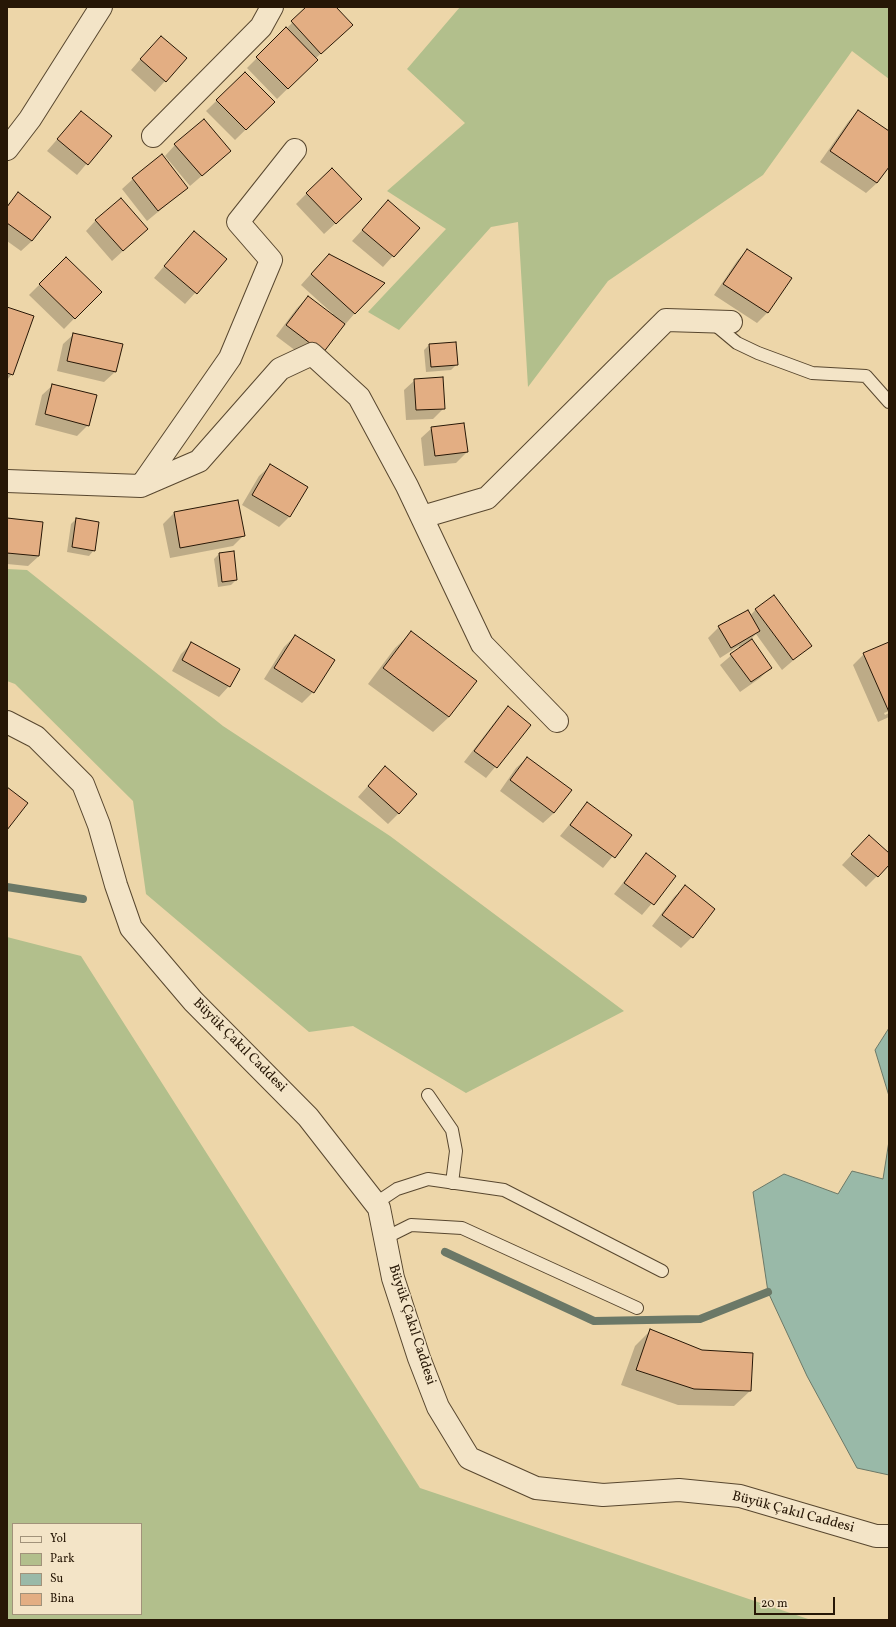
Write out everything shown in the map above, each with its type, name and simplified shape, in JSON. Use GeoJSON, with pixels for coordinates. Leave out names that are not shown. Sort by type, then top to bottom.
{"type":"FeatureCollection","features":[{"type":"Feature","properties":{"kind":"street"},"geometry":{"type":"LineString","coordinates":[[7,149],[30,119],[101,7]]}},
{"type":"Feature","properties":{"kind":"street"},"geometry":{"type":"LineString","coordinates":[[153,136],[261,27],[272,7]]}},
{"type":"Feature","properties":{"kind":"street"},"geometry":{"type":"LineString","coordinates":[[141,486],[230,358],[271,260],[238,222],[295,150]]}},
{"type":"Feature","properties":{"kind":"street"},"geometry":{"type":"LineString","coordinates":[[422,517],[487,498],[666,320],[721,322]]}},
{"type":"Feature","properties":{"kind":"street"},"geometry":{"type":"LineString","coordinates":[[7,481],[141,486],[199,461],[280,369],[312,354],[359,397],[422,517],[482,644],[557,720]]}},
{"type":"Feature","properties":{"kind":"street","name":"Büyük Çakıl Caddesi"},"geometry":{"type":"LineString","coordinates":[[7,722],[36,737],[83,784],[98,825],[131,928],[193,1001],[308,1117],[376,1203],[379,1208],[386,1238],[393,1278],[419,1358],[438,1407],[469,1458],[536,1488],[603,1495],[679,1490],[740,1496],[876,1536],[889,1536]]}},
{"type":"Feature","properties":{"kind":"lane"},"geometry":{"type":"LineString","coordinates":[[721,322],[737,343],[758,354],[812,373],[866,376],[889,402]]}},
{"type":"Feature","properties":{"kind":"lane"},"geometry":{"type":"LineString","coordinates":[[428,1095],[452,1130],[456,1151],[452,1183]]}},
{"type":"Feature","properties":{"kind":"lane"},"geometry":{"type":"LineString","coordinates":[[376,1203],[397,1189],[428,1179],[504,1190],[662,1271]]}},
{"type":"Feature","properties":{"kind":"lane"},"geometry":{"type":"LineString","coordinates":[[386,1238],[411,1225],[462,1228],[637,1308]]}},
{"type":"Feature","properties":{"kind":"green space"},"geometry":{"type":"Polygon","coordinates":[[[460,7],[889,7],[889,79],[852,51],[763,175],[608,281],[528,387],[518,222],[491,227],[399,330],[368,312],[446,229],[387,191],[465,123],[407,69],[460,7]]]}},
{"type":"Feature","properties":{"kind":"green space"},"geometry":{"type":"Polygon","coordinates":[[[7,569],[27,570],[223,726],[390,836],[624,1011],[466,1093],[353,1026],[309,1032],[146,894],[133,801],[15,684],[7,681],[7,569]]]}},
{"type":"Feature","properties":{"kind":"green space"},"geometry":{"type":"Polygon","coordinates":[[[7,937],[81,956],[420,1488],[811,1620],[7,1620],[7,937]]]}},
{"type":"Feature","properties":{"kind":"water"},"geometry":{"type":"Polygon","coordinates":[[[889,1028],[889,1096],[875,1050],[889,1028]]]}},
{"type":"Feature","properties":{"kind":"water"},"geometry":{"type":"Polygon","coordinates":[[[889,1141],[889,1475],[857,1468],[807,1376],[768,1292],[753,1192],[784,1174],[838,1194],[852,1171],[883,1179],[889,1141]]]}},
{"type":"Feature","properties":{"kind":"building"},"geometry":{"type":"Polygon","coordinates":[[[306,7],[336,7],[353,25],[321,54],[291,21],[306,7]]]}},
{"type":"Feature","properties":{"kind":"building"},"geometry":{"type":"Polygon","coordinates":[[[286,27],[318,60],[288,89],[256,57],[286,27]]]}},
{"type":"Feature","properties":{"kind":"building"},"geometry":{"type":"Polygon","coordinates":[[[161,36],[187,58],[166,82],[140,59],[161,36]]]}},
{"type":"Feature","properties":{"kind":"building"},"geometry":{"type":"Polygon","coordinates":[[[245,72],[275,102],[246,130],[216,100],[245,72]]]}},
{"type":"Feature","properties":{"kind":"building"},"geometry":{"type":"Polygon","coordinates":[[[858,110],[889,131],[889,167],[877,183],[830,151],[858,110]]]}},
{"type":"Feature","properties":{"kind":"building"},"geometry":{"type":"Polygon","coordinates":[[[81,111],[112,136],[88,165],[57,139],[81,111]]]}},
{"type":"Feature","properties":{"kind":"building"},"geometry":{"type":"Polygon","coordinates":[[[204,119],[231,151],[202,176],[174,144],[204,119]]]}},
{"type":"Feature","properties":{"kind":"building"},"geometry":{"type":"Polygon","coordinates":[[[162,154],[188,188],[158,211],[132,178],[162,154]]]}},
{"type":"Feature","properties":{"kind":"building"},"geometry":{"type":"Polygon","coordinates":[[[332,168],[362,199],[336,224],[306,193],[332,168]]]}},
{"type":"Feature","properties":{"kind":"building"},"geometry":{"type":"Polygon","coordinates":[[[18,192],[51,217],[32,241],[7,223],[7,207],[18,192]]]}},
{"type":"Feature","properties":{"kind":"building"},"geometry":{"type":"Polygon","coordinates":[[[121,198],[148,229],[123,251],[95,220],[121,198]]]}},
{"type":"Feature","properties":{"kind":"building"},"geometry":{"type":"Polygon","coordinates":[[[388,200],[420,228],[394,257],[362,230],[388,200]]]}},
{"type":"Feature","properties":{"kind":"building"},"geometry":{"type":"Polygon","coordinates":[[[194,231],[227,259],[197,294],[164,266],[194,231]]]}},
{"type":"Feature","properties":{"kind":"building"},"geometry":{"type":"Polygon","coordinates":[[[747,249],[792,278],[768,313],[723,284],[747,249]]]}},
{"type":"Feature","properties":{"kind":"building"},"geometry":{"type":"Polygon","coordinates":[[[329,254],[385,283],[355,314],[311,274],[329,254]]]}},
{"type":"Feature","properties":{"kind":"building"},"geometry":{"type":"Polygon","coordinates":[[[66,257],[102,292],[75,319],[39,284],[66,257]]]}},
{"type":"Feature","properties":{"kind":"building"},"geometry":{"type":"Polygon","coordinates":[[[308,296],[345,324],[323,353],[286,325],[308,296]]]}},
{"type":"Feature","properties":{"kind":"building"},"geometry":{"type":"Polygon","coordinates":[[[7,307],[34,316],[13,375],[7,373],[7,307]]]}},
{"type":"Feature","properties":{"kind":"building"},"geometry":{"type":"Polygon","coordinates":[[[73,333],[123,344],[116,372],[67,361],[73,333]]]}},
{"type":"Feature","properties":{"kind":"building"},"geometry":{"type":"Polygon","coordinates":[[[456,342],[458,365],[431,367],[429,344],[456,342]]]}},
{"type":"Feature","properties":{"kind":"building"},"geometry":{"type":"Polygon","coordinates":[[[443,377],[445,409],[416,410],[414,379],[443,377]]]}},
{"type":"Feature","properties":{"kind":"building"},"geometry":{"type":"Polygon","coordinates":[[[52,384],[97,395],[89,426],[45,414],[52,384]]]}},
{"type":"Feature","properties":{"kind":"building"},"geometry":{"type":"Polygon","coordinates":[[[464,423],[468,452],[435,456],[431,427],[464,423]]]}},
{"type":"Feature","properties":{"kind":"building"},"geometry":{"type":"Polygon","coordinates":[[[270,464],[308,487],[290,517],[252,495],[270,464]]]}},
{"type":"Feature","properties":{"kind":"building"},"geometry":{"type":"Polygon","coordinates":[[[238,500],[245,536],[180,548],[174,512],[238,500]]]}},
{"type":"Feature","properties":{"kind":"building"},"geometry":{"type":"Polygon","coordinates":[[[7,518],[43,522],[39,556],[7,553],[7,518]]]}},
{"type":"Feature","properties":{"kind":"building"},"geometry":{"type":"Polygon","coordinates":[[[76,518],[99,522],[95,551],[72,547],[76,518]]]}},
{"type":"Feature","properties":{"kind":"building"},"geometry":{"type":"Polygon","coordinates":[[[234,551],[237,580],[222,582],[219,553],[234,551]]]}},
{"type":"Feature","properties":{"kind":"building"},"geometry":{"type":"Polygon","coordinates":[[[774,595],[812,646],[793,660],[755,609],[774,595]]]}},
{"type":"Feature","properties":{"kind":"building"},"geometry":{"type":"Polygon","coordinates":[[[748,610],[760,631],[731,648],[718,626],[748,610]]]}},
{"type":"Feature","properties":{"kind":"building"},"geometry":{"type":"Polygon","coordinates":[[[411,631],[477,681],[449,717],[383,668],[411,631]]]}},
{"type":"Feature","properties":{"kind":"building"},"geometry":{"type":"Polygon","coordinates":[[[295,635],[335,660],[314,693],[274,668],[295,635]]]}},
{"type":"Feature","properties":{"kind":"building"},"geometry":{"type":"Polygon","coordinates":[[[752,639],[772,668],[751,682],[730,654],[752,639]]]}},
{"type":"Feature","properties":{"kind":"building"},"geometry":{"type":"Polygon","coordinates":[[[191,642],[240,669],[230,687],[182,660],[191,642]]]}},
{"type":"Feature","properties":{"kind":"building"},"geometry":{"type":"Polygon","coordinates":[[[889,642],[889,712],[863,653],[889,642]]]}},
{"type":"Feature","properties":{"kind":"building"},"geometry":{"type":"Polygon","coordinates":[[[508,706],[531,725],[497,768],[474,751],[508,706]]]}},
{"type":"Feature","properties":{"kind":"building"},"geometry":{"type":"Polygon","coordinates":[[[527,757],[572,790],[554,813],[510,780],[527,757]]]}},
{"type":"Feature","properties":{"kind":"building"},"geometry":{"type":"Polygon","coordinates":[[[385,766],[417,794],[399,814],[368,786],[385,766]]]}},
{"type":"Feature","properties":{"kind":"building"},"geometry":{"type":"Polygon","coordinates":[[[7,787],[28,803],[7,830],[7,787]]]}},
{"type":"Feature","properties":{"kind":"building"},"geometry":{"type":"Polygon","coordinates":[[[587,802],[632,835],[615,858],[570,825],[587,802]]]}},
{"type":"Feature","properties":{"kind":"building"},"geometry":{"type":"Polygon","coordinates":[[[869,835],[889,853],[889,865],[878,877],[851,854],[869,835]]]}},
{"type":"Feature","properties":{"kind":"building"},"geometry":{"type":"Polygon","coordinates":[[[646,853],[676,876],[654,905],[624,883],[646,853]]]}},
{"type":"Feature","properties":{"kind":"building"},"geometry":{"type":"Polygon","coordinates":[[[685,885],[715,909],[693,938],[662,915],[685,885]]]}},
{"type":"Feature","properties":{"kind":"building"},"geometry":{"type":"Polygon","coordinates":[[[650,1329],[702,1350],[753,1353],[751,1391],[694,1389],[636,1370],[650,1329]]]}},
{"type":"Feature","properties":{"kind":"waterway"},"geometry":{"type":"LineString","coordinates":[[7,887],[83,899]]}},
{"type":"Feature","properties":{"kind":"waterway"},"geometry":{"type":"LineString","coordinates":[[445,1252],[594,1321],[700,1319],[768,1292]]}}]}
